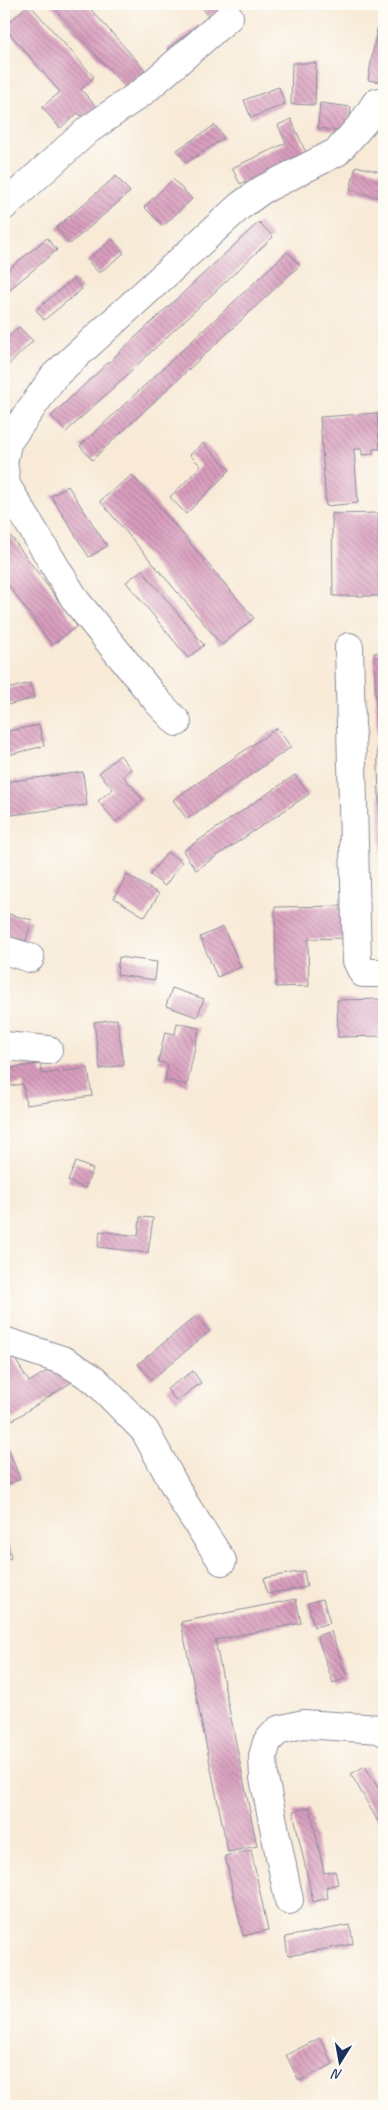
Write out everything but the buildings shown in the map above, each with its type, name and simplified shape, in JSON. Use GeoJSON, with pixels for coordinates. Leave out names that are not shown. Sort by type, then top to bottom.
{"type":"FeatureCollection","features":[{"type":"Feature","properties":{"kind":"lane"},"geometry":{"type":"LineString","coordinates":[[4,206],[88,130],[144,91],[229,17]]}},
{"type":"Feature","properties":{"kind":"lane"},"geometry":{"type":"LineString","coordinates":[[4,459],[7,443],[54,376],[240,206],[262,190],[338,152],[363,123],[376,103],[384,100]]}},
{"type":"Feature","properties":{"kind":"lane"},"geometry":{"type":"LineString","coordinates":[[4,468],[6,485],[76,601],[158,702],[177,722]]}},
{"type":"Feature","properties":{"kind":"lane"},"geometry":{"type":"LineString","coordinates":[[349,647],[358,961],[363,973],[384,973]]}},
{"type":"Feature","properties":{"kind":"lane"},"geometry":{"type":"LineString","coordinates":[[4,950],[30,958]]}},
{"type":"Feature","properties":{"kind":"lane"},"geometry":{"type":"LineString","coordinates":[[4,1046],[48,1050]]}},
{"type":"Feature","properties":{"kind":"lane"},"geometry":{"type":"LineString","coordinates":[[4,1341],[65,1361],[95,1380],[101,1386],[145,1431],[184,1502],[222,1560]]}},
{"type":"Feature","properties":{"kind":"lane"},"geometry":{"type":"LineString","coordinates":[[289,1900],[264,1778],[262,1756],[267,1742],[278,1730],[303,1724],[382,1730]]}}]}
